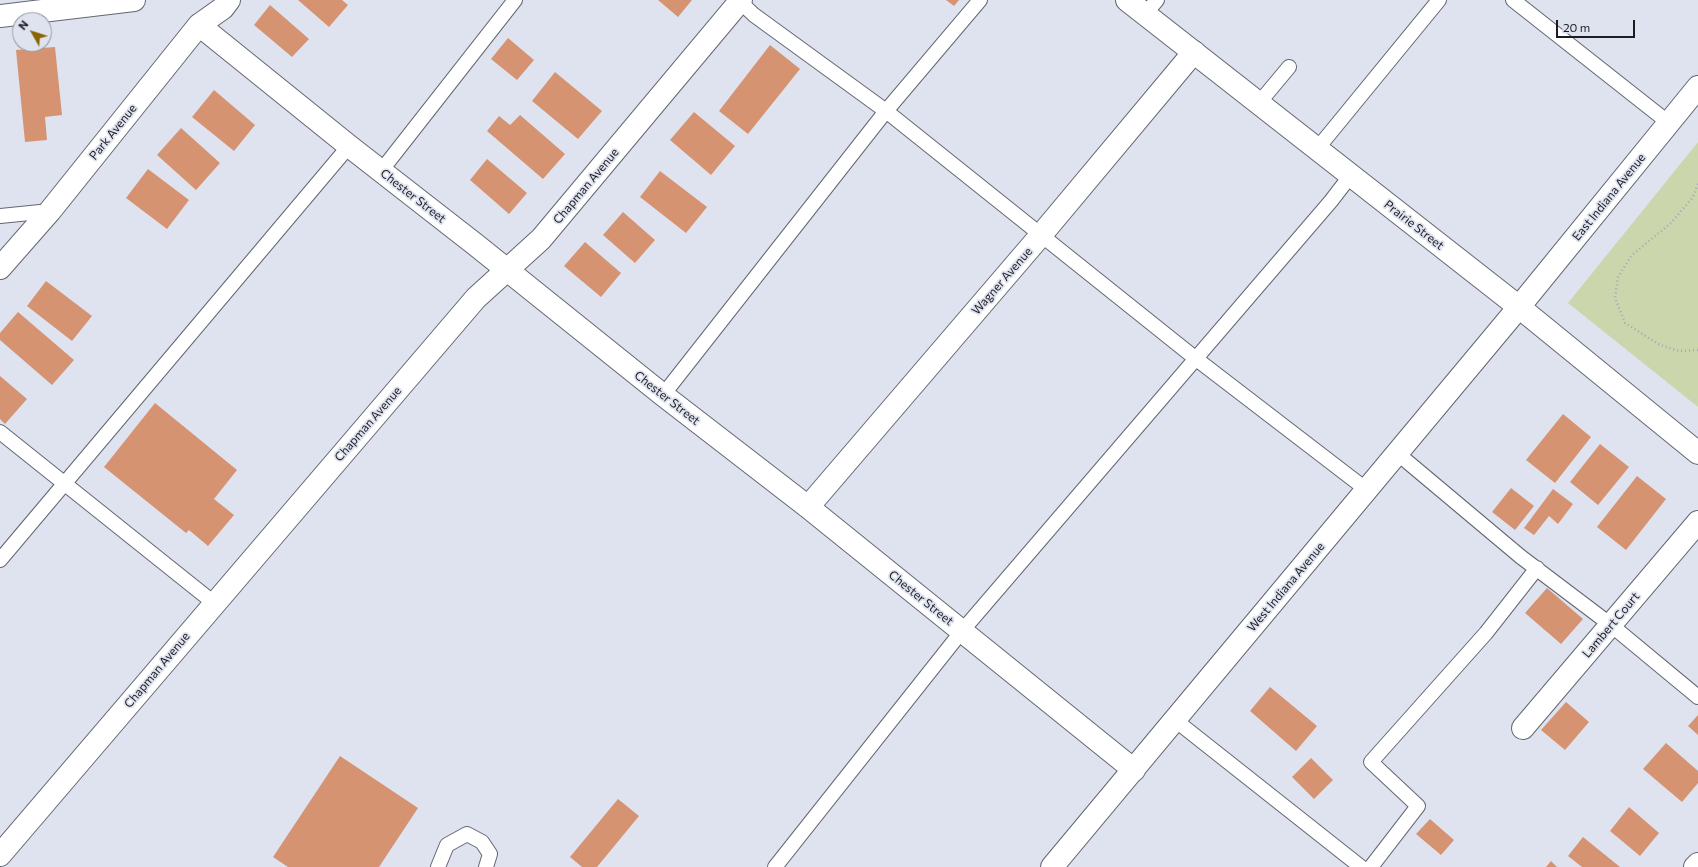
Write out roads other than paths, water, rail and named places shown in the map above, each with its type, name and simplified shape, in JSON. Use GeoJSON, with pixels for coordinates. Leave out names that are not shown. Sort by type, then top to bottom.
{"type":"FeatureCollection","features":[{"type":"Feature","properties":{"kind":"street"},"geometry":{"type":"LineString","coordinates":[[0,16],[46,5],[134,0]]}},
{"type":"Feature","properties":{"kind":"street","name":"Prairie Street"},"geometry":{"type":"LineString","coordinates":[[1127,0],[1151,7],[1194,52],[1519,307],[1698,453]]}},
{"type":"Feature","properties":{"kind":"street","name":"Chapman Avenue"},"geometry":{"type":"LineString","coordinates":[[0,855],[476,298],[541,239],[740,1]]}},
{"type":"Feature","properties":{"kind":"street","name":"Park Avenue"},"geometry":{"type":"LineString","coordinates":[[0,268],[50,211],[199,25],[221,3]]}},
{"type":"Feature","properties":{"kind":"street","name":"Chester Street"},"geometry":{"type":"LineString","coordinates":[[199,25],[380,172],[808,507],[1134,770]]}},
{"type":"Feature","properties":{"kind":"street","name":"Wagner Avenue"},"geometry":{"type":"LineString","coordinates":[[808,507],[1041,235],[1194,52]]}},
{"type":"Feature","properties":{"kind":"street","name":"East Indiana Avenue"},"geometry":{"type":"LineString","coordinates":[[1519,307],[1698,87]]}},
{"type":"Feature","properties":{"kind":"street","name":"West Indiana Avenue"},"geometry":{"type":"LineString","coordinates":[[1052,867],[1519,307]]}},
{"type":"Feature","properties":{"kind":"street","name":"Lambert Court"},"geometry":{"type":"LineString","coordinates":[[1523,728],[1698,522]]}},
{"type":"Feature","properties":{"kind":"street"},"geometry":{"type":"LineString","coordinates":[[1695,867],[1698,864]]}},
{"type":"Feature","properties":{"kind":"lane"},"geometry":{"type":"LineString","coordinates":[[380,172],[515,0]]}},
{"type":"Feature","properties":{"kind":"lane"},"geometry":{"type":"LineString","coordinates":[[663,395],[886,111],[980,0]]}},
{"type":"Feature","properties":{"kind":"lane"},"geometry":{"type":"LineString","coordinates":[[1317,149],[1439,0]]}},
{"type":"Feature","properties":{"kind":"lane"},"geometry":{"type":"LineString","coordinates":[[1513,0],[1669,123]]}},
{"type":"Feature","properties":{"kind":"lane"},"geometry":{"type":"LineString","coordinates":[[740,1],[754,15],[886,111],[1195,358],[1367,490]]}},
{"type":"Feature","properties":{"kind":"lane"},"geometry":{"type":"LineString","coordinates":[[1259,103],[1289,67]]}},
{"type":"Feature","properties":{"kind":"lane"},"geometry":{"type":"LineString","coordinates":[[0,560],[349,146]]}},
{"type":"Feature","properties":{"kind":"lane"},"geometry":{"type":"LineString","coordinates":[[775,867],[962,631],[1351,175]]}},
{"type":"Feature","properties":{"kind":"lane"},"geometry":{"type":"LineString","coordinates":[[0,216],[50,211]]}},
{"type":"Feature","properties":{"kind":"lane"},"geometry":{"type":"LineString","coordinates":[[0,432],[214,603]]}},
{"type":"Feature","properties":{"kind":"lane"},"geometry":{"type":"LineString","coordinates":[[1398,453],[1521,557],[1611,625],[1698,697]]}},
{"type":"Feature","properties":{"kind":"lane"},"geometry":{"type":"LineString","coordinates":[[1372,867],[1418,806],[1371,762],[1486,633],[1537,568]]}},
{"type":"Feature","properties":{"kind":"lane"},"geometry":{"type":"LineString","coordinates":[[1176,720],[1361,867]]}},
{"type":"Feature","properties":{"kind":"lane"},"geometry":{"type":"LineString","coordinates":[[438,867],[448,845],[467,834],[482,842],[490,854],[486,867]]}}]}
